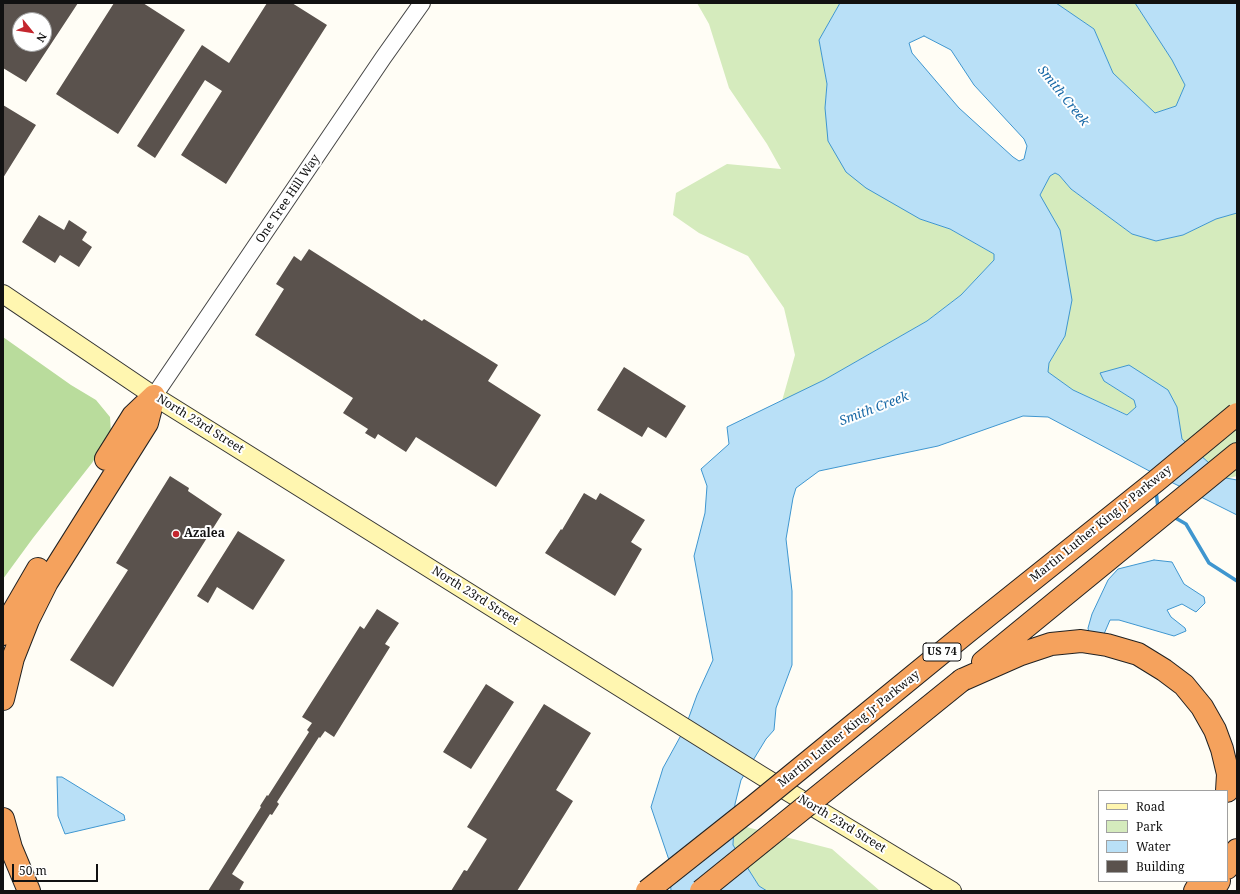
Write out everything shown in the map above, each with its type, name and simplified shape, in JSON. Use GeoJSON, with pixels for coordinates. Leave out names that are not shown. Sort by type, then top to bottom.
{"type":"FeatureCollection","features":[{"type":"Feature","properties":{"kind":"highway"},"geometry":{"type":"LineString","coordinates":[[3,634],[13,612],[38,569],[133,416],[154,396]]}},
{"type":"Feature","properties":{"kind":"highway"},"geometry":{"type":"LineString","coordinates":[[3,699],[13,658],[28,620],[47,582],[147,423],[154,396]]}},
{"type":"Feature","properties":{"kind":"highway","name":"Martin Luther King Jr Parkway"},"geometry":{"type":"LineString","coordinates":[[647,891],[753,807],[1237,414]]}},
{"type":"Feature","properties":{"kind":"highway","name":"US 74"},"geometry":{"type":"LineString","coordinates":[[701,891],[962,680],[1237,454]]}},
{"type":"Feature","properties":{"kind":"highway"},"geometry":{"type":"LineString","coordinates":[[962,680],[1021,654],[1051,644],[1081,641],[1107,645],[1138,654],[1164,670],[1184,685],[1202,706],[1222,749],[1228,774],[1227,790]]}},
{"type":"Feature","properties":{"kind":"highway"},"geometry":{"type":"LineString","coordinates":[[3,819],[11,848],[29,891]]}},
{"type":"Feature","properties":{"kind":"highway"},"geometry":{"type":"LineString","coordinates":[[1228,866],[1237,850]]}},
{"type":"Feature","properties":{"kind":"highway"},"geometry":{"type":"LineString","coordinates":[[1195,891],[1200,882]]}},
{"type":"Feature","properties":{"kind":"highway"},"geometry":{"type":"LineString","coordinates":[[1213,891],[1218,882]]}},
{"type":"Feature","properties":{"kind":"main road","name":"North 23rd Street"},"geometry":{"type":"LineString","coordinates":[[3,294],[154,396],[762,776],[952,891]]}},
{"type":"Feature","properties":{"kind":"street","name":"One Tree Hill Way"},"geometry":{"type":"LineString","coordinates":[[154,396],[383,58],[422,3]]}},
{"type":"Feature","properties":{"kind":"green space"},"geometry":{"type":"Polygon","coordinates":[[[697,3],[840,3],[819,40],[827,84],[825,108],[920,219],[950,229],[994,254],[994,260],[961,295],[927,321],[824,380],[782,401],[795,355],[784,308],[748,256],[699,233],[673,215],[676,193],[727,164],[781,169],[767,144],[729,88],[709,24],[697,3]]]}},
{"type":"Feature","properties":{"kind":"green space"},"geometry":{"type":"Polygon","coordinates":[[[1056,3],[1135,3],[1172,60],[1185,85],[1176,106],[1155,113],[1113,73],[1094,29],[1056,3]]]}},
{"type":"Feature","properties":{"kind":"green space"},"geometry":{"type":"Polygon","coordinates":[[[1055,173],[1059,175],[1071,189],[1132,234],[1156,241],[1183,235],[1216,219],[1237,213],[1237,476],[1226,478],[1182,439],[1177,407],[1104,381],[1134,400],[1136,407],[1128,415],[1073,390],[1047,372],[1049,363],[1065,336],[1040,195],[1050,176],[1055,173]]]}},
{"type":"Feature","properties":{"kind":"green space"},"geometry":{"type":"Polygon","coordinates":[[[3,337],[71,385],[96,400],[110,417],[111,433],[92,463],[3,579],[3,337]]]}},
{"type":"Feature","properties":{"kind":"green space"},"geometry":{"type":"Polygon","coordinates":[[[735,824],[832,849],[880,891],[767,891],[759,886],[733,845],[735,824]]]}},
{"type":"Feature","properties":{"kind":"water","name":"Smith Creek"},"geometry":{"type":"Polygon","coordinates":[[[840,3],[1056,3],[1094,29],[1113,73],[1155,113],[1176,106],[1185,85],[1172,60],[1135,3],[1237,3],[1237,213],[1216,219],[1183,235],[1156,241],[1132,234],[1071,189],[1059,175],[1055,173],[1050,176],[1040,195],[1060,230],[1072,300],[1065,336],[1049,363],[1048,372],[1073,390],[1127,415],[1136,407],[1134,400],[1104,381],[1100,373],[1129,365],[1168,390],[1177,407],[1182,439],[1226,478],[1237,480],[1237,515],[1155,474],[1048,417],[1023,416],[938,446],[819,471],[796,488],[786,539],[792,591],[792,665],[776,708],[774,730],[766,739],[741,780],[735,804],[733,845],[759,886],[767,891],[671,891],[669,860],[651,807],[663,768],[685,728],[697,695],[713,660],[694,556],[705,513],[707,486],[701,469],[729,444],[727,427],[824,380],[927,321],[961,295],[994,260],[994,254],[950,229],[920,219],[866,188],[846,172],[828,141],[825,108],[827,84],[819,40],[840,3]],[[924,36],[909,43],[912,53],[959,108],[1013,157],[1019,161],[1024,159],[1027,146],[1024,139],[974,85],[951,50],[924,36]]]}},
{"type":"Feature","properties":{"kind":"water"},"geometry":{"type":"Polygon","coordinates":[[[1154,560],[1172,562],[1184,584],[1204,597],[1205,603],[1196,612],[1182,604],[1167,610],[1171,617],[1185,628],[1186,631],[1174,636],[1119,620],[1110,620],[1104,634],[1089,634],[1088,628],[1092,614],[1108,580],[1118,569],[1154,560]]]}},
{"type":"Feature","properties":{"kind":"water"},"geometry":{"type":"Polygon","coordinates":[[[57,777],[62,777],[124,815],[125,820],[65,834],[58,816],[57,777]]]}},
{"type":"Feature","properties":{"kind":"building"},"geometry":{"type":"Polygon","coordinates":[[[3,3],[78,3],[52,42],[52,12],[12,12],[12,52],[46,52],[26,82],[3,68],[3,3]]]}},
{"type":"Feature","properties":{"kind":"building"},"geometry":{"type":"Polygon","coordinates":[[[114,3],[143,3],[185,30],[118,134],[56,94],[114,3]]]}},
{"type":"Feature","properties":{"kind":"building"},"geometry":{"type":"Polygon","coordinates":[[[267,3],[292,3],[327,25],[226,184],[181,155],[222,91],[205,80],[155,158],[137,146],[202,45],[229,63],[267,3]]]}},
{"type":"Feature","properties":{"kind":"building"},"geometry":{"type":"Polygon","coordinates":[[[3,105],[36,125],[3,178],[3,105]]]}},
{"type":"Feature","properties":{"kind":"building"},"geometry":{"type":"Polygon","coordinates":[[[39,215],[64,230],[69,220],[87,232],[82,240],[92,247],[79,267],[60,255],[55,263],[22,242],[39,215]]]}},
{"type":"Feature","properties":{"kind":"building"},"geometry":{"type":"Polygon","coordinates":[[[309,249],[422,321],[424,319],[498,365],[488,381],[541,415],[496,487],[416,437],[406,452],[378,434],[375,439],[365,433],[368,429],[343,413],[353,398],[255,335],[284,289],[276,284],[294,256],[301,261],[309,249]]]}},
{"type":"Feature","properties":{"kind":"building"},"geometry":{"type":"Polygon","coordinates":[[[624,367],[686,406],[666,438],[648,427],[642,437],[597,410],[624,367]]]}},
{"type":"Feature","properties":{"kind":"building"},"geometry":{"type":"Polygon","coordinates":[[[170,476],[189,488],[188,491],[222,514],[113,687],[70,660],[128,570],[116,563],[170,476]]]}},
{"type":"Feature","properties":{"kind":"building"},"geometry":{"type":"Polygon","coordinates":[[[584,493],[596,500],[600,493],[645,520],[631,542],[642,549],[615,596],[545,553],[561,529],[562,530],[584,493]]]}},
{"type":"Feature","properties":{"kind":"building"},"geometry":{"type":"Polygon","coordinates":[[[238,531],[285,560],[253,610],[217,587],[208,603],[197,596],[238,531]]]}},
{"type":"Feature","properties":{"kind":"building"},"geometry":{"type":"Polygon","coordinates":[[[377,609],[399,623],[385,644],[390,647],[334,737],[325,731],[320,738],[319,737],[277,802],[279,804],[272,815],[270,814],[232,874],[244,882],[239,891],[208,891],[261,807],[260,806],[309,732],[307,730],[312,723],[302,717],[360,626],[364,629],[377,609]]]}},
{"type":"Feature","properties":{"kind":"building"},"geometry":{"type":"Polygon","coordinates":[[[486,684],[514,702],[471,769],[443,752],[486,684]]]}},
{"type":"Feature","properties":{"kind":"building"},"geometry":{"type":"Polygon","coordinates":[[[544,704],[591,733],[556,790],[573,801],[517,891],[451,891],[464,870],[467,871],[487,839],[467,827],[544,704]]]}},
{"type":"Feature","properties":{"kind":"waterway"},"geometry":{"type":"LineString","coordinates":[[1156,491],[1158,508]]}},
{"type":"Feature","properties":{"kind":"waterway"},"geometry":{"type":"LineString","coordinates":[[1172,516],[1186,524],[1209,563],[1237,581]]}},
{"type":"Feature","properties":{"kind":"place","name":"Azalea"},"geometry":{"type":"Point","coordinates":[176,534]}}]}
